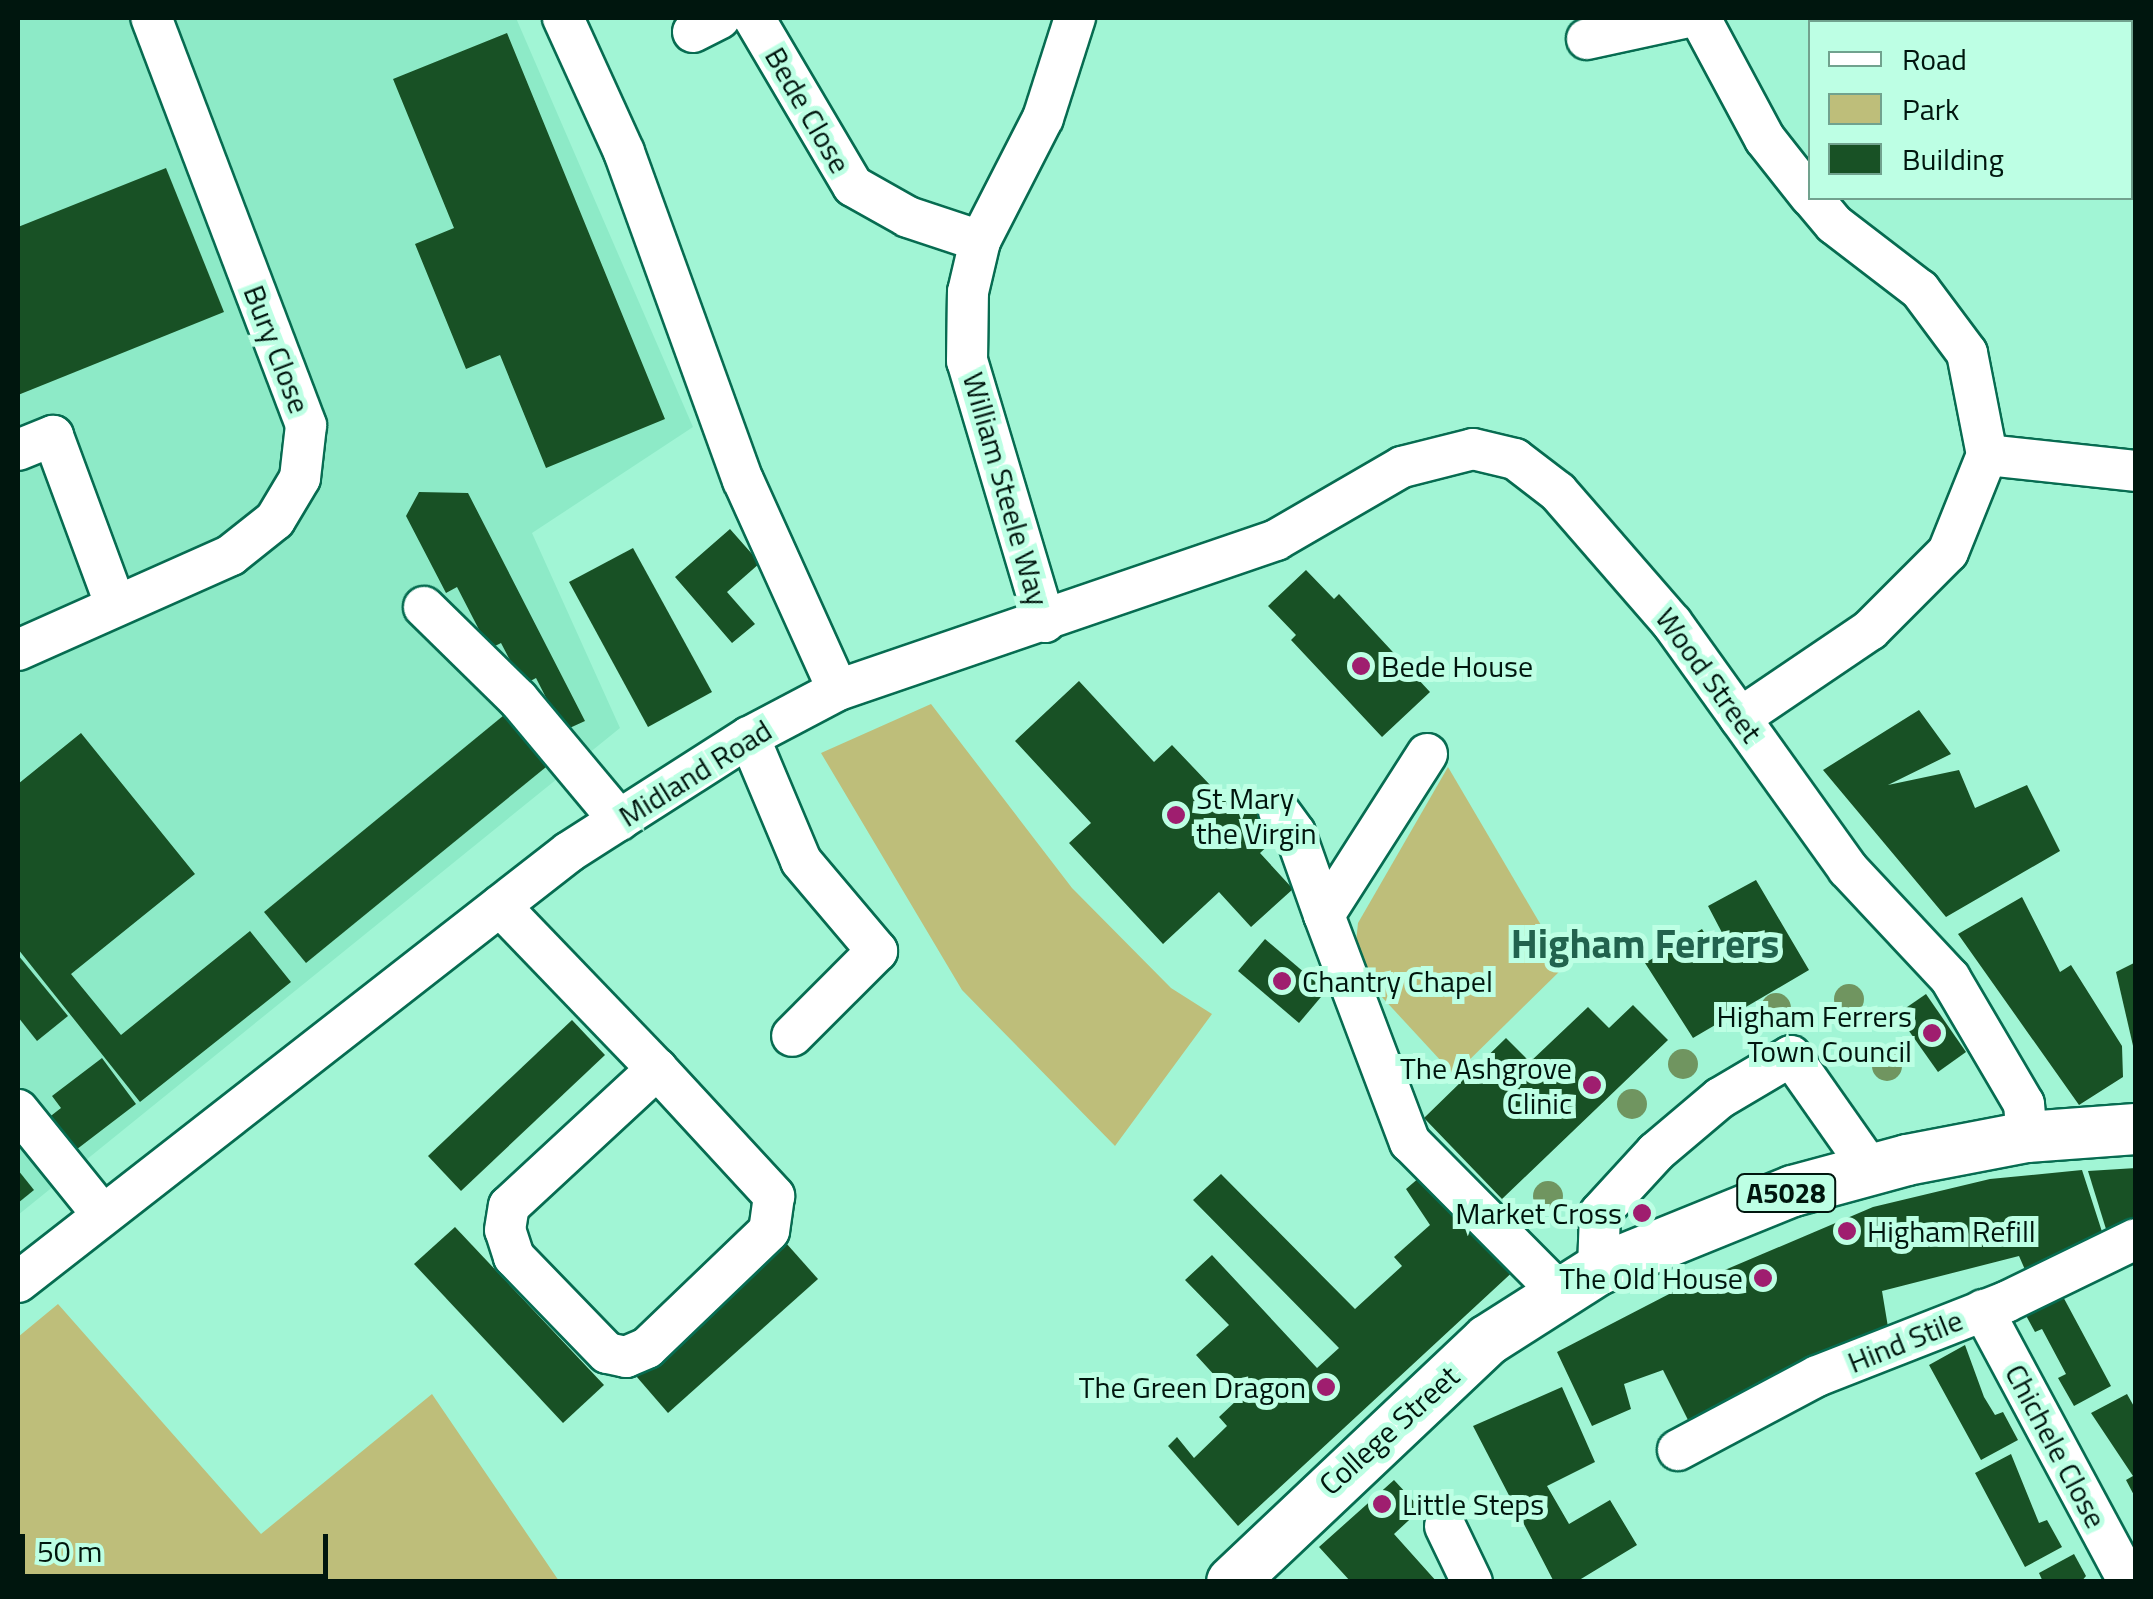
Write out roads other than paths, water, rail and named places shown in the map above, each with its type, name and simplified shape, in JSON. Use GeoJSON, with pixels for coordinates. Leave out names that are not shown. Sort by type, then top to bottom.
{"type":"FeatureCollection","features":[{"type":"Feature","properties":{"kind":"main road","name":"A5028"},"geometry":{"type":"LineString","coordinates":[[1578,1281],[1728,1214],[1872,1170],[2027,1137],[2136,1128]]}},
{"type":"Feature","properties":{"kind":"main road","name":"College Street"},"geometry":{"type":"LineString","coordinates":[[1232,1582],[1422,1397],[1578,1281]]}},
{"type":"Feature","properties":{"kind":"street","name":"Bury Close"},"geometry":{"type":"LineString","coordinates":[[18,650],[232,555],[275,520],[300,478],[306,424],[151,18]]}},
{"type":"Feature","properties":{"kind":"street"},"geometry":{"type":"LineString","coordinates":[[562,18],[624,152],[743,480],[838,690]]}},
{"type":"Feature","properties":{"kind":"street","name":"Bede Close"},"geometry":{"type":"LineString","coordinates":[[754,18],[852,186],[908,217],[980,241]]}},
{"type":"Feature","properties":{"kind":"street","name":"William Steele Way"},"geometry":{"type":"LineString","coordinates":[[1045,622],[967,361],[968,292],[980,241],[1042,118],[1076,18]]}},
{"type":"Feature","properties":{"kind":"street"},"geometry":{"type":"LineString","coordinates":[[1587,38],[1683,18]]}},
{"type":"Feature","properties":{"kind":"street"},"geometry":{"type":"LineString","coordinates":[[1700,18],[1765,139],[1808,192]]}},
{"type":"Feature","properties":{"kind":"street"},"geometry":{"type":"LineString","coordinates":[[1740,718],[1870,630],[1948,552],[1987,455],[1967,353],[1920,290],[1834,224],[1814,200]]}},
{"type":"Feature","properties":{"kind":"street"},"geometry":{"type":"LineString","coordinates":[[18,450],[52,436],[116,606]]}},
{"type":"Feature","properties":{"kind":"street","name":"Midland Road"},"geometry":{"type":"LineString","coordinates":[[18,1282],[101,1213],[500,906],[619,820],[749,737],[838,690],[1276,540],[1402,467],[1472,449]]}},
{"type":"Feature","properties":{"kind":"street","name":"Wood Street"},"geometry":{"type":"LineString","coordinates":[[1472,449],[1515,459],[1598,532],[1740,718],[1848,869],[1916,938],[1994,1046],[2024,1104],[2027,1137]]}},
{"type":"Feature","properties":{"kind":"street"},"geometry":{"type":"LineString","coordinates":[[1987,455],[2136,471]]}},
{"type":"Feature","properties":{"kind":"street"},"geometry":{"type":"LineString","coordinates":[[424,607],[518,700],[619,820]]}},
{"type":"Feature","properties":{"kind":"street"},"geometry":{"type":"LineString","coordinates":[[749,737],[801,860],[877,951],[792,1036]]}},
{"type":"Feature","properties":{"kind":"street"},"geometry":{"type":"LineString","coordinates":[[1324,915],[1427,754]]}},
{"type":"Feature","properties":{"kind":"street"},"geometry":{"type":"LineString","coordinates":[[1279,811],[1295,832],[1410,1142],[1578,1281],[1600,1213],[1611,1200],[1720,1098],[1791,1056],[1872,1170]]}},
{"type":"Feature","properties":{"kind":"street"},"geometry":{"type":"LineString","coordinates":[[500,906],[657,1069],[774,1196],[776,1214],[769,1231],[661,1335],[626,1357],[607,1353],[514,1257],[505,1230],[508,1206],[657,1069]]}},
{"type":"Feature","properties":{"kind":"street"},"geometry":{"type":"LineString","coordinates":[[18,1110],[101,1213]]}},
{"type":"Feature","properties":{"kind":"street","name":"Hind Stile"},"geometry":{"type":"LineString","coordinates":[[1678,1450],[1816,1376],[1983,1310],[2136,1239]]}},
{"type":"Feature","properties":{"kind":"street","name":"Chichele Close"},"geometry":{"type":"LineString","coordinates":[[1983,1310],[2129,1582]]}},
{"type":"Feature","properties":{"kind":"street"},"geometry":{"type":"LineString","coordinates":[[1445,1526],[1472,1582]]}},
{"type":"Feature","properties":{"kind":"place","name":"Bede House"},"geometry":{"type":"Point","coordinates":[1361,666]}},
{"type":"Feature","properties":{"kind":"place","name":"St Mary the Virgin"},"geometry":{"type":"Point","coordinates":[1176,815]}},
{"type":"Feature","properties":{"kind":"place","name":"Chantry Chapel"},"geometry":{"type":"Point","coordinates":[1282,981]}},
{"type":"Feature","properties":{"kind":"place","name":"Higham Ferrers Town Council"},"geometry":{"type":"Point","coordinates":[1932,1033]}},
{"type":"Feature","properties":{"kind":"place","name":"The Ashgrove Clinic"},"geometry":{"type":"Point","coordinates":[1592,1085]}},
{"type":"Feature","properties":{"kind":"place","name":"Market Cross"},"geometry":{"type":"Point","coordinates":[1642,1213]}},
{"type":"Feature","properties":{"kind":"place","name":"Higham Refill"},"geometry":{"type":"Point","coordinates":[1847,1231]}},
{"type":"Feature","properties":{"kind":"place","name":"The Old House"},"geometry":{"type":"Point","coordinates":[1763,1278]}},
{"type":"Feature","properties":{"kind":"place","name":"The Green Dragon"},"geometry":{"type":"Point","coordinates":[1326,1387]}},
{"type":"Feature","properties":{"kind":"place","name":"Little Steps"},"geometry":{"type":"Point","coordinates":[1382,1504]}},
{"type":"Feature","properties":{"kind":"district","name":"Higham Ferrers"},"geometry":{"type":"Point","coordinates":[1645,944]}}]}
